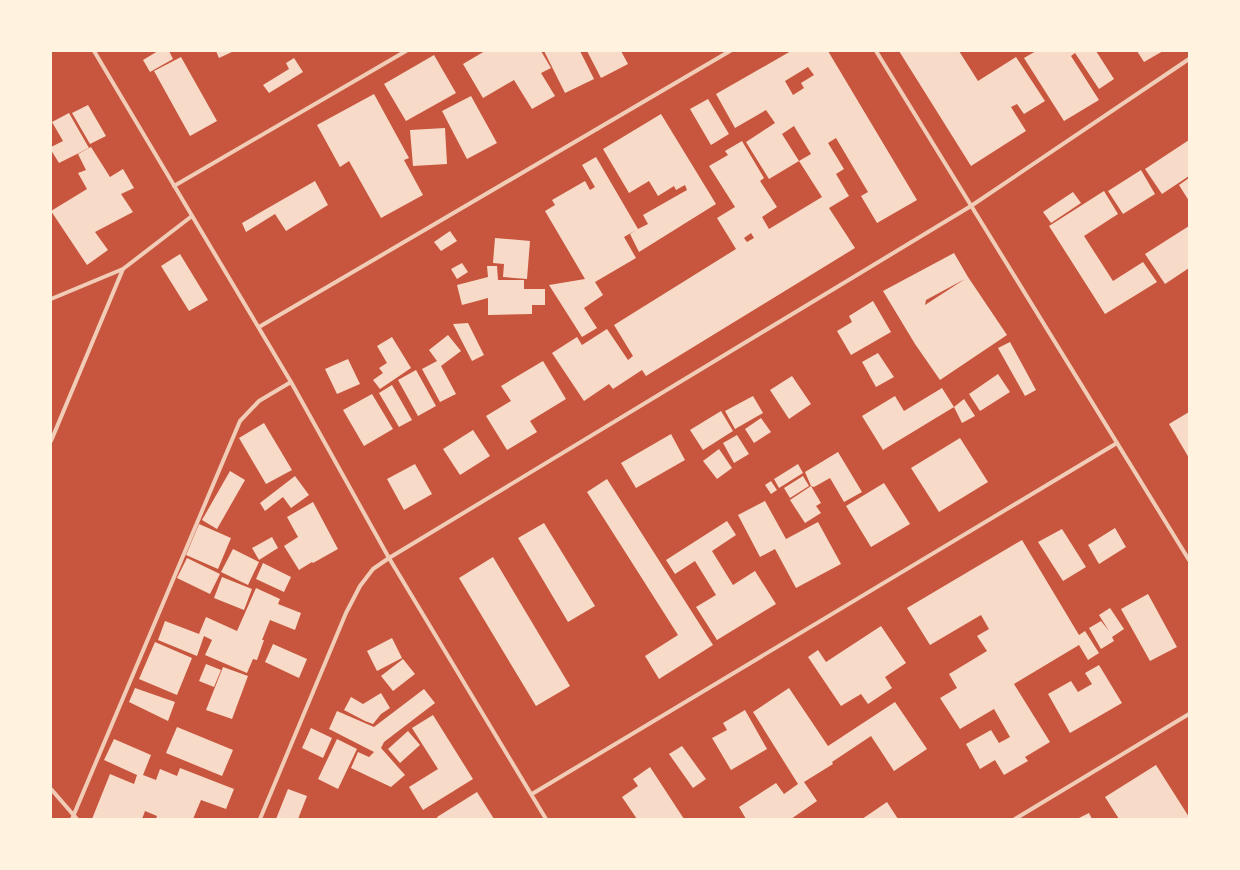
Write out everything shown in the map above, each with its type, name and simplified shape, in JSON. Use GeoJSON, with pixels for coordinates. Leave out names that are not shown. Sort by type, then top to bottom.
{"type":"FeatureCollection","features":[{"type":"Feature","properties":{"kind":"street"},"geometry":{"type":"LineString","coordinates":[[94,51],[291,382],[389,558],[546,819]]}},
{"type":"Feature","properties":{"kind":"street"},"geometry":{"type":"LineString","coordinates":[[174,186],[406,51]]}},
{"type":"Feature","properties":{"kind":"street"},"geometry":{"type":"LineString","coordinates":[[258,327],[730,51]]}},
{"type":"Feature","properties":{"kind":"street"},"geometry":{"type":"LineString","coordinates":[[876,51],[1189,560]]}},
{"type":"Feature","properties":{"kind":"street"},"geometry":{"type":"LineString","coordinates":[[260,819],[346,613],[360,586],[372,569],[971,206],[1189,59]]}},
{"type":"Feature","properties":{"kind":"street"},"geometry":{"type":"LineString","coordinates":[[51,299],[123,270],[192,216]]}},
{"type":"Feature","properties":{"kind":"street"},"geometry":{"type":"LineString","coordinates":[[51,441],[123,270]]}},
{"type":"Feature","properties":{"kind":"street"},"geometry":{"type":"LineString","coordinates":[[73,817],[240,421],[259,401],[291,382]]}},
{"type":"Feature","properties":{"kind":"street"},"geometry":{"type":"LineString","coordinates":[[532,794],[1117,443]]}},
{"type":"Feature","properties":{"kind":"street"},"geometry":{"type":"LineString","coordinates":[[1015,819],[1189,714]]}},
{"type":"Feature","properties":{"kind":"street"},"geometry":{"type":"LineString","coordinates":[[51,789],[73,817],[77,819]]}},
{"type":"Feature","properties":{"kind":"building"},"geometry":{"type":"Polygon","coordinates":[[[158,51],[169,51],[173,59],[150,72],[143,60],[158,51]]]}},
{"type":"Feature","properties":{"kind":"building"},"geometry":{"type":"Polygon","coordinates":[[[216,51],[234,51],[219,58],[216,51]]]}},
{"type":"Feature","properties":{"kind":"building"},"geometry":{"type":"Polygon","coordinates":[[[485,51],[541,51],[551,68],[541,73],[555,96],[532,109],[514,80],[483,98],[463,64],[485,51]]]}},
{"type":"Feature","properties":{"kind":"building"},"geometry":{"type":"Polygon","coordinates":[[[544,51],[580,51],[594,79],[565,93],[544,51]]]}},
{"type":"Feature","properties":{"kind":"building"},"geometry":{"type":"Polygon","coordinates":[[[587,51],[621,51],[628,64],[601,78],[587,51]]]}},
{"type":"Feature","properties":{"kind":"building"},"geometry":{"type":"Polygon","coordinates":[[[791,51],[828,51],[917,200],[877,223],[861,196],[868,192],[836,138],[828,143],[844,169],[836,174],[849,196],[829,208],[855,248],[646,376],[642,370],[613,389],[609,384],[584,401],[552,353],[577,337],[582,345],[607,329],[628,360],[633,356],[614,325],[736,249],[717,218],[735,207],[709,166],[728,155],[725,151],[742,141],[764,178],[760,181],[777,207],[762,217],[769,229],[822,197],[799,161],[769,179],[746,142],[775,123],[766,110],[735,128],[716,94],[791,51]],[[808,67],[785,81],[793,95],[804,88],[801,83],[814,75],[808,67]],[[794,126],[782,134],[799,161],[811,154],[794,126]],[[751,233],[744,238],[747,242],[754,238],[751,233]]]}},
{"type":"Feature","properties":{"kind":"building"},"geometry":{"type":"Polygon","coordinates":[[[899,51],[959,51],[978,81],[1016,57],[1045,101],[1024,114],[1017,104],[1011,107],[1026,131],[971,166],[899,51]]]}},
{"type":"Feature","properties":{"kind":"building"},"geometry":{"type":"Polygon","coordinates":[[[1036,51],[1096,51],[1114,79],[1099,89],[1075,53],[1071,56],[1099,100],[1064,121],[1024,58],[1036,51]]]}},
{"type":"Feature","properties":{"kind":"building"},"geometry":{"type":"Polygon","coordinates":[[[1137,51],[1163,51],[1144,62],[1137,51]]]}},
{"type":"Feature","properties":{"kind":"building"},"geometry":{"type":"Polygon","coordinates":[[[434,55],[456,93],[406,121],[384,84],[434,55]]]}},
{"type":"Feature","properties":{"kind":"building"},"geometry":{"type":"Polygon","coordinates":[[[181,57],[217,121],[190,136],[154,71],[181,57]]]}},
{"type":"Feature","properties":{"kind":"building"},"geometry":{"type":"Polygon","coordinates":[[[294,58],[303,72],[269,93],[263,85],[289,69],[286,63],[294,58]]]}},
{"type":"Feature","properties":{"kind":"building"},"geometry":{"type":"Polygon","coordinates":[[[374,94],[409,158],[404,160],[423,195],[381,218],[349,161],[340,167],[317,125],[374,94]]]}},
{"type":"Feature","properties":{"kind":"building"},"geometry":{"type":"Polygon","coordinates":[[[471,96],[497,143],[467,159],[442,111],[471,96]]]}},
{"type":"Feature","properties":{"kind":"building"},"geometry":{"type":"Polygon","coordinates":[[[708,99],[729,134],[711,145],[690,109],[708,99]]]}},
{"type":"Feature","properties":{"kind":"building"},"geometry":{"type":"Polygon","coordinates":[[[88,105],[106,136],[90,144],[72,113],[88,105]]]}},
{"type":"Feature","properties":{"kind":"building"},"geometry":{"type":"Polygon","coordinates":[[[69,113],[89,148],[59,163],[51,150],[51,147],[63,141],[52,122],[69,113]]]}},
{"type":"Feature","properties":{"kind":"building"},"geometry":{"type":"Polygon","coordinates":[[[661,114],[716,204],[639,252],[630,234],[636,230],[624,237],[636,258],[595,282],[603,295],[584,308],[597,328],[582,337],[549,285],[585,279],[545,211],[555,205],[552,200],[585,181],[590,190],[595,187],[582,165],[596,157],[638,229],[648,224],[643,215],[687,190],[685,185],[676,190],[674,186],[658,196],[649,181],[629,193],[603,149],[661,114]]]}},
{"type":"Feature","properties":{"kind":"building"},"geometry":{"type":"Polygon","coordinates":[[[445,128],[447,164],[413,166],[410,130],[445,128]]]}},
{"type":"Feature","properties":{"kind":"building"},"geometry":{"type":"Polygon","coordinates":[[[1189,140],[1189,176],[1162,194],[1145,169],[1189,140]]]}},
{"type":"Feature","properties":{"kind":"building"},"geometry":{"type":"Polygon","coordinates":[[[91,147],[110,177],[123,169],[134,188],[121,194],[133,212],[95,232],[108,250],[87,265],[51,211],[87,189],[78,173],[86,170],[78,154],[91,147]]]}},
{"type":"Feature","properties":{"kind":"building"},"geometry":{"type":"Polygon","coordinates":[[[1141,170],[1155,194],[1123,214],[1108,191],[1141,170]]]}},
{"type":"Feature","properties":{"kind":"building"},"geometry":{"type":"Polygon","coordinates":[[[1189,178],[1189,201],[1179,185],[1189,178]]]}},
{"type":"Feature","properties":{"kind":"building"},"geometry":{"type":"Polygon","coordinates":[[[315,181],[328,205],[286,231],[275,214],[246,232],[242,223],[315,181]]]}},
{"type":"Feature","properties":{"kind":"building"},"geometry":{"type":"Polygon","coordinates":[[[1104,191],[1118,214],[1084,236],[1113,281],[1143,262],[1157,282],[1105,314],[1049,226],[1104,191]]]}},
{"type":"Feature","properties":{"kind":"building"},"geometry":{"type":"Polygon","coordinates":[[[1073,192],[1081,203],[1051,223],[1043,212],[1073,192]]]}},
{"type":"Feature","properties":{"kind":"building"},"geometry":{"type":"Polygon","coordinates":[[[1189,226],[1189,268],[1165,284],[1145,254],[1189,226]]]}},
{"type":"Feature","properties":{"kind":"building"},"geometry":{"type":"Polygon","coordinates":[[[450,231],[457,241],[441,251],[434,242],[450,231]]]}},
{"type":"Feature","properties":{"kind":"building"},"geometry":{"type":"Polygon","coordinates":[[[495,238],[530,241],[527,279],[503,277],[504,264],[493,263],[495,238]]]}},
{"type":"Feature","properties":{"kind":"building"},"geometry":{"type":"Polygon","coordinates":[[[954,253],[968,277],[1007,335],[940,380],[915,344],[883,291],[954,253]],[[965,279],[926,300],[925,305],[965,279]]]}},
{"type":"Feature","properties":{"kind":"building"},"geometry":{"type":"Polygon","coordinates":[[[180,254],[208,300],[189,311],[161,266],[180,254]]]}},
{"type":"Feature","properties":{"kind":"building"},"geometry":{"type":"Polygon","coordinates":[[[462,263],[468,272],[457,279],[451,269],[462,263]]]}},
{"type":"Feature","properties":{"kind":"building"},"geometry":{"type":"Polygon","coordinates":[[[487,266],[497,266],[498,280],[524,280],[524,289],[545,289],[545,305],[532,305],[532,314],[488,315],[488,298],[462,305],[457,285],[488,277],[487,266]]]}},
{"type":"Feature","properties":{"kind":"building"},"geometry":{"type":"Polygon","coordinates":[[[873,301],[891,332],[851,355],[837,331],[852,322],[849,316],[873,301]]]}},
{"type":"Feature","properties":{"kind":"building"},"geometry":{"type":"Polygon","coordinates":[[[468,323],[484,355],[472,361],[453,324],[468,323]]]}},
{"type":"Feature","properties":{"kind":"building"},"geometry":{"type":"Polygon","coordinates":[[[448,335],[461,351],[441,366],[456,394],[440,402],[422,369],[437,361],[429,350],[448,335]]]}},
{"type":"Feature","properties":{"kind":"building"},"geometry":{"type":"Polygon","coordinates":[[[392,337],[411,368],[380,389],[373,380],[383,373],[379,368],[387,363],[377,346],[392,337]]]}},
{"type":"Feature","properties":{"kind":"building"},"geometry":{"type":"Polygon","coordinates":[[[1010,342],[1036,390],[1025,396],[998,348],[1010,342]]]}},
{"type":"Feature","properties":{"kind":"building"},"geometry":{"type":"Polygon","coordinates":[[[878,353],[894,377],[876,387],[862,362],[878,353]]]}},
{"type":"Feature","properties":{"kind":"building"},"geometry":{"type":"Polygon","coordinates":[[[348,359],[360,384],[337,394],[325,369],[348,359]]]}},
{"type":"Feature","properties":{"kind":"building"},"geometry":{"type":"Polygon","coordinates":[[[543,361],[566,399],[530,421],[537,432],[507,450],[486,416],[511,401],[501,386],[543,361]]]}},
{"type":"Feature","properties":{"kind":"building"},"geometry":{"type":"Polygon","coordinates":[[[416,370],[436,406],[418,416],[398,380],[416,370]]]}},
{"type":"Feature","properties":{"kind":"building"},"geometry":{"type":"Polygon","coordinates":[[[998,374],[1010,392],[980,411],[969,394],[998,374]]]}},
{"type":"Feature","properties":{"kind":"building"},"geometry":{"type":"Polygon","coordinates":[[[792,376],[811,404],[789,419],[770,390],[792,376]]]}},
{"type":"Feature","properties":{"kind":"building"},"geometry":{"type":"Polygon","coordinates":[[[392,385],[412,420],[399,427],[379,393],[392,385]]]}},
{"type":"Feature","properties":{"kind":"building"},"geometry":{"type":"Polygon","coordinates":[[[942,388],[954,407],[883,450],[862,416],[895,396],[904,411],[942,388]]]}},
{"type":"Feature","properties":{"kind":"building"},"geometry":{"type":"Polygon","coordinates":[[[372,394],[393,429],[364,446],[343,410],[372,394]]]}},
{"type":"Feature","properties":{"kind":"building"},"geometry":{"type":"Polygon","coordinates":[[[753,396],[763,413],[735,429],[725,411],[753,396]]]}},
{"type":"Feature","properties":{"kind":"building"},"geometry":{"type":"Polygon","coordinates":[[[964,399],[975,416],[962,423],[954,407],[964,399]]]}},
{"type":"Feature","properties":{"kind":"building"},"geometry":{"type":"Polygon","coordinates":[[[721,411],[733,431],[703,450],[690,430],[721,411]]]}},
{"type":"Feature","properties":{"kind":"building"},"geometry":{"type":"Polygon","coordinates":[[[1189,412],[1189,458],[1169,424],[1189,412]]]}},
{"type":"Feature","properties":{"kind":"building"},"geometry":{"type":"Polygon","coordinates":[[[761,418],[771,432],[754,443],[745,429],[761,418]]]}},
{"type":"Feature","properties":{"kind":"building"},"geometry":{"type":"Polygon","coordinates":[[[264,423],[292,470],[266,484],[239,438],[264,423]]]}},
{"type":"Feature","properties":{"kind":"building"},"geometry":{"type":"Polygon","coordinates":[[[473,430],[490,456],[460,475],[443,449],[473,430]]]}},
{"type":"Feature","properties":{"kind":"building"},"geometry":{"type":"Polygon","coordinates":[[[671,434],[685,460],[636,488],[621,463],[671,434]]]}},
{"type":"Feature","properties":{"kind":"building"},"geometry":{"type":"Polygon","coordinates":[[[737,435],[749,454],[734,463],[723,443],[737,435]]]}},
{"type":"Feature","properties":{"kind":"building"},"geometry":{"type":"Polygon","coordinates":[[[960,438],[988,482],[939,512],[911,468],[960,438]]]}},
{"type":"Feature","properties":{"kind":"building"},"geometry":{"type":"Polygon","coordinates":[[[719,449],[732,468],[717,479],[703,461],[719,449]]]}},
{"type":"Feature","properties":{"kind":"building"},"geometry":{"type":"Polygon","coordinates":[[[838,452],[862,492],[844,502],[830,478],[814,487],[811,486],[805,472],[838,452]]]}},
{"type":"Feature","properties":{"kind":"building"},"geometry":{"type":"Polygon","coordinates":[[[415,464],[432,494],[404,510],[387,479],[415,464]]]}},
{"type":"Feature","properties":{"kind":"building"},"geometry":{"type":"Polygon","coordinates":[[[798,464],[803,473],[779,488],[774,479],[798,464]]]}},
{"type":"Feature","properties":{"kind":"building"},"geometry":{"type":"Polygon","coordinates":[[[230,471],[245,480],[217,529],[202,520],[230,471]]]}},
{"type":"Feature","properties":{"kind":"building"},"geometry":{"type":"Polygon","coordinates":[[[295,476],[309,495],[291,508],[283,497],[265,511],[260,503],[295,476]]]}},
{"type":"Feature","properties":{"kind":"building"},"geometry":{"type":"Polygon","coordinates":[[[803,476],[809,486],[790,498],[784,488],[803,476]]]}},
{"type":"Feature","properties":{"kind":"building"},"geometry":{"type":"Polygon","coordinates":[[[607,479],[713,645],[659,679],[645,656],[678,635],[587,492],[607,479]]]}},
{"type":"Feature","properties":{"kind":"building"},"geometry":{"type":"Polygon","coordinates":[[[771,481],[777,490],[771,494],[765,485],[771,481]]]}},
{"type":"Feature","properties":{"kind":"building"},"geometry":{"type":"Polygon","coordinates":[[[884,483],[910,524],[871,547],[846,506],[884,483]]]}},
{"type":"Feature","properties":{"kind":"building"},"geometry":{"type":"Polygon","coordinates":[[[811,486],[821,503],[816,506],[821,513],[805,523],[790,500],[811,486]]]}},
{"type":"Feature","properties":{"kind":"building"},"geometry":{"type":"Polygon","coordinates":[[[765,501],[786,539],[818,522],[841,564],[796,588],[775,549],[760,557],[738,515],[765,501]]]}},
{"type":"Feature","properties":{"kind":"building"},"geometry":{"type":"Polygon","coordinates":[[[313,502],[338,549],[299,570],[284,546],[298,537],[287,517],[313,502]]]}},
{"type":"Feature","properties":{"kind":"building"},"geometry":{"type":"Polygon","coordinates":[[[727,521],[736,535],[712,551],[733,585],[755,571],[776,604],[717,640],[696,607],[716,595],[695,561],[675,574],[666,560],[727,521]]]}},
{"type":"Feature","properties":{"kind":"building"},"geometry":{"type":"Polygon","coordinates":[[[544,523],[595,606],[568,622],[518,538],[544,523]]]}},
{"type":"Feature","properties":{"kind":"building"},"geometry":{"type":"Polygon","coordinates":[[[199,524],[231,538],[218,569],[186,555],[199,524]]]}},
{"type":"Feature","properties":{"kind":"building"},"geometry":{"type":"Polygon","coordinates":[[[1115,528],[1126,547],[1099,564],[1088,545],[1115,528]]]}},
{"type":"Feature","properties":{"kind":"building"},"geometry":{"type":"Polygon","coordinates":[[[1062,529],[1086,567],[1063,581],[1038,542],[1062,529]]]}},
{"type":"Feature","properties":{"kind":"building"},"geometry":{"type":"Polygon","coordinates":[[[272,537],[278,548],[259,560],[252,548],[272,537]]]}},
{"type":"Feature","properties":{"kind":"building"},"geometry":{"type":"Polygon","coordinates":[[[1022,540],[1079,635],[1085,631],[1099,653],[1088,660],[1079,645],[1014,684],[1050,742],[1025,757],[1028,761],[1004,775],[995,760],[980,769],[966,744],[991,730],[999,743],[1010,737],[994,709],[960,729],[940,698],[957,688],[949,674],[987,651],[977,636],[989,629],[981,615],[930,645],[907,608],[1022,540]]]}},
{"type":"Feature","properties":{"kind":"building"},"geometry":{"type":"Polygon","coordinates":[[[233,549],[259,562],[248,585],[221,572],[233,549]]]}},
{"type":"Feature","properties":{"kind":"building"},"geometry":{"type":"Polygon","coordinates":[[[493,557],[570,686],[536,706],[459,578],[493,557]]]}},
{"type":"Feature","properties":{"kind":"building"},"geometry":{"type":"Polygon","coordinates":[[[187,558],[220,574],[210,594],[177,578],[187,558]]]}},
{"type":"Feature","properties":{"kind":"building"},"geometry":{"type":"Polygon","coordinates":[[[263,563],[291,577],[284,592],[256,579],[263,563]]]}},
{"type":"Feature","properties":{"kind":"building"},"geometry":{"type":"Polygon","coordinates":[[[222,577],[252,589],[244,610],[214,598],[222,577]]]}},
{"type":"Feature","properties":{"kind":"building"},"geometry":{"type":"Polygon","coordinates":[[[256,588],[280,599],[278,604],[301,613],[295,630],[270,620],[262,640],[264,640],[257,660],[253,659],[247,673],[205,655],[212,640],[204,636],[197,656],[158,640],[165,621],[199,634],[206,617],[237,631],[256,588]]]}},
{"type":"Feature","properties":{"kind":"building"},"geometry":{"type":"Polygon","coordinates":[[[1148,594],[1177,647],[1150,661],[1121,609],[1148,594]]]}},
{"type":"Feature","properties":{"kind":"building"},"geometry":{"type":"Polygon","coordinates":[[[1110,608],[1124,629],[1112,637],[1114,641],[1101,649],[1089,628],[1101,621],[1109,631],[1099,615],[1110,608]]]}},
{"type":"Feature","properties":{"kind":"building"},"geometry":{"type":"Polygon","coordinates":[[[881,626],[906,663],[885,677],[892,688],[868,704],[861,694],[841,706],[808,657],[818,650],[826,662],[881,626]]]}},
{"type":"Feature","properties":{"kind":"building"},"geometry":{"type":"Polygon","coordinates":[[[392,638],[402,658],[377,671],[367,651],[392,638]]]}},
{"type":"Feature","properties":{"kind":"building"},"geometry":{"type":"Polygon","coordinates":[[[155,642],[192,658],[177,695],[139,679],[155,642]]]}},
{"type":"Feature","properties":{"kind":"building"},"geometry":{"type":"Polygon","coordinates":[[[273,644],[307,659],[299,678],[265,662],[273,644]]]}},
{"type":"Feature","properties":{"kind":"building"},"geometry":{"type":"Polygon","coordinates":[[[403,659],[415,674],[393,691],[381,676],[403,659]]]}},
{"type":"Feature","properties":{"kind":"building"},"geometry":{"type":"Polygon","coordinates":[[[206,664],[221,670],[214,687],[199,681],[206,664]]]}},
{"type":"Feature","properties":{"kind":"building"},"geometry":{"type":"Polygon","coordinates":[[[1099,665],[1122,703],[1070,733],[1048,694],[1071,681],[1078,692],[1092,684],[1085,673],[1099,665]]]}},
{"type":"Feature","properties":{"kind":"building"},"geometry":{"type":"Polygon","coordinates":[[[223,667],[248,676],[232,719],[206,710],[223,667]]]}},
{"type":"Feature","properties":{"kind":"building"},"geometry":{"type":"Polygon","coordinates":[[[135,688],[175,702],[168,721],[129,702],[135,688]]]}},
{"type":"Feature","properties":{"kind":"building"},"geometry":{"type":"Polygon","coordinates":[[[789,688],[828,746],[895,702],[927,749],[894,771],[871,736],[832,762],[833,764],[804,782],[817,801],[791,819],[746,819],[739,807],[776,783],[784,794],[798,784],[753,712],[789,688]]]}},
{"type":"Feature","properties":{"kind":"building"},"geometry":{"type":"Polygon","coordinates":[[[424,689],[435,703],[384,742],[381,748],[405,775],[391,787],[351,768],[358,752],[369,757],[374,752],[329,729],[337,711],[374,727],[424,689]]]}},
{"type":"Feature","properties":{"kind":"building"},"geometry":{"type":"Polygon","coordinates":[[[381,693],[390,708],[381,714],[373,724],[344,710],[351,697],[363,704],[381,693]]]}},
{"type":"Feature","properties":{"kind":"building"},"geometry":{"type":"Polygon","coordinates":[[[745,710],[767,749],[731,770],[712,738],[727,730],[723,723],[745,710]]]}},
{"type":"Feature","properties":{"kind":"building"},"geometry":{"type":"Polygon","coordinates":[[[433,715],[473,779],[423,810],[409,787],[438,769],[412,728],[433,715]]]}},
{"type":"Feature","properties":{"kind":"building"},"geometry":{"type":"Polygon","coordinates":[[[177,727],[233,750],[222,776],[166,753],[177,727]]]}},
{"type":"Feature","properties":{"kind":"building"},"geometry":{"type":"Polygon","coordinates":[[[311,728],[332,738],[323,758],[302,748],[311,728]]]}},
{"type":"Feature","properties":{"kind":"building"},"geometry":{"type":"Polygon","coordinates":[[[408,731],[420,745],[400,763],[388,749],[408,731]]]}},
{"type":"Feature","properties":{"kind":"building"},"geometry":{"type":"Polygon","coordinates":[[[114,739],[151,755],[143,775],[156,780],[160,769],[177,776],[180,768],[234,789],[226,809],[201,800],[193,819],[156,819],[157,816],[145,811],[142,819],[92,819],[110,774],[134,784],[137,775],[104,760],[114,739]]]}},
{"type":"Feature","properties":{"kind":"building"},"geometry":{"type":"Polygon","coordinates":[[[337,739],[357,749],[338,789],[318,779],[337,739]]]}},
{"type":"Feature","properties":{"kind":"building"},"geometry":{"type":"Polygon","coordinates":[[[682,746],[706,779],[693,788],[669,754],[682,746]]]}},
{"type":"Feature","properties":{"kind":"building"},"geometry":{"type":"Polygon","coordinates":[[[1156,765],[1189,819],[1119,819],[1105,797],[1156,765]]]}},
{"type":"Feature","properties":{"kind":"building"},"geometry":{"type":"Polygon","coordinates":[[[650,767],[684,819],[637,819],[622,797],[638,786],[633,779],[650,767]]]}},
{"type":"Feature","properties":{"kind":"building"},"geometry":{"type":"Polygon","coordinates":[[[288,789],[307,796],[298,819],[276,819],[288,789]]]}},
{"type":"Feature","properties":{"kind":"building"},"geometry":{"type":"Polygon","coordinates":[[[477,792],[494,819],[438,819],[437,817],[477,792]]]}},
{"type":"Feature","properties":{"kind":"building"},"geometry":{"type":"Polygon","coordinates":[[[887,802],[898,819],[862,819],[887,802]]]}},
{"type":"Feature","properties":{"kind":"building"},"geometry":{"type":"Polygon","coordinates":[[[1089,813],[1092,819],[1077,819],[1089,813]]]}}]}
